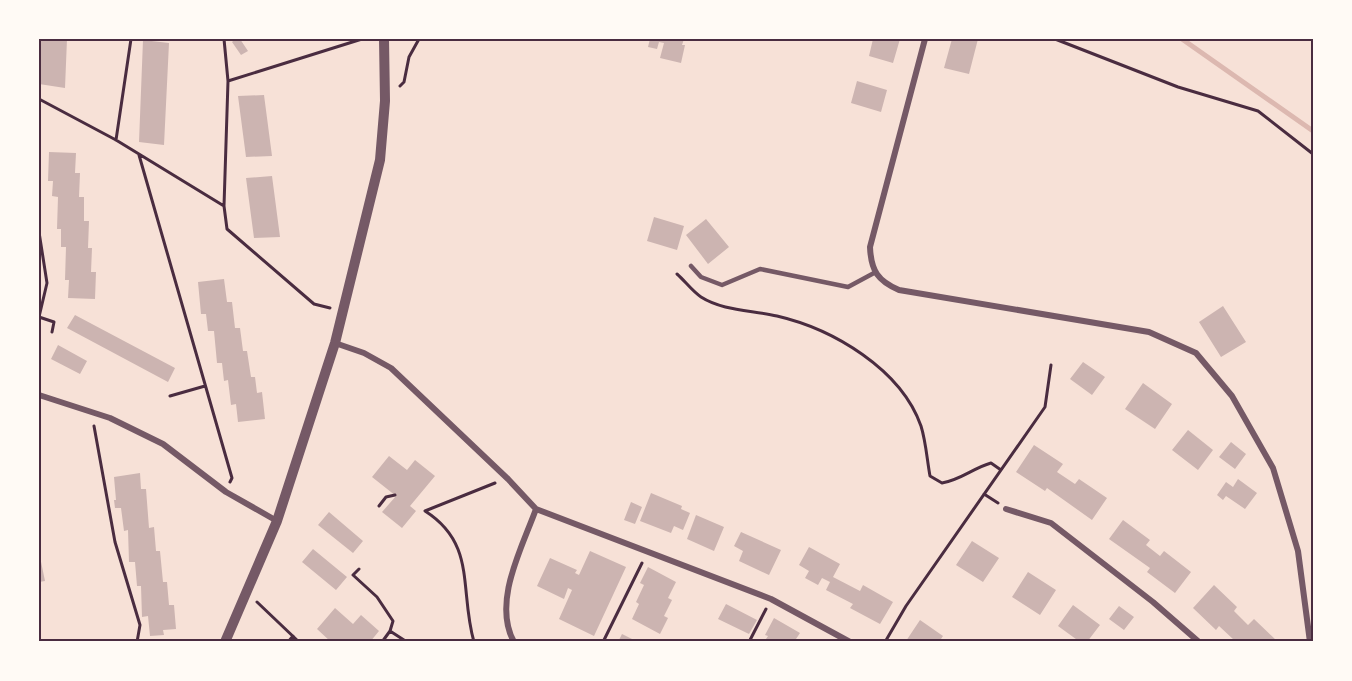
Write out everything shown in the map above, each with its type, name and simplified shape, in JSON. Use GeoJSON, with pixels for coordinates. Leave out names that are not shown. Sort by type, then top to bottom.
{"type":"FeatureCollection","features":[{"type":"Feature","properties":{"kind":"street"},"geometry":{"type":"LineString","coordinates":[[225,642],[277,521],[335,343],[380,159],[385,101],[384,39]]}},
{"type":"Feature","properties":{"kind":"street"},"geometry":{"type":"LineString","coordinates":[[926,39],[870,248],[874,273],[886,284],[899,290],[1149,333],[1196,353],[1232,396],[1273,468],[1298,551],[1310,642]]}},
{"type":"Feature","properties":{"kind":"street"},"geometry":{"type":"LineString","coordinates":[[335,343],[364,353],[391,368],[508,479],[536,509],[771,599],[850,642]]}},
{"type":"Feature","properties":{"kind":"street"},"geometry":{"type":"LineString","coordinates":[[39,395],[110,418],[163,444],[226,492],[277,521]]}},
{"type":"Feature","properties":{"kind":"street"},"geometry":{"type":"LineString","coordinates":[[1006,508],[1051,523],[1153,602],[1199,642]]}},
{"type":"Feature","properties":{"kind":"street"},"geometry":{"type":"LineString","coordinates":[[514,642],[506,618],[506,605],[536,509]]}},
{"type":"Feature","properties":{"kind":"lane"},"geometry":{"type":"LineString","coordinates":[[692,266],[701,278],[722,285],[760,269],[848,287],[874,273]]}},
{"type":"Feature","properties":{"kind":"path"},"geometry":{"type":"LineString","coordinates":[[116,140],[131,39]]}},
{"type":"Feature","properties":{"kind":"path"},"geometry":{"type":"LineString","coordinates":[[224,39],[228,81],[224,206],[227,229],[314,304],[325,307]]}},
{"type":"Feature","properties":{"kind":"path"},"geometry":{"type":"LineString","coordinates":[[228,81],[362,39]]}},
{"type":"Feature","properties":{"kind":"path"},"geometry":{"type":"LineString","coordinates":[[385,101],[404,82],[409,57],[418,39]]}},
{"type":"Feature","properties":{"kind":"path"},"geometry":{"type":"LineString","coordinates":[[1055,39],[1178,87],[1258,111],[1313,154]]}},
{"type":"Feature","properties":{"kind":"path"},"geometry":{"type":"LineString","coordinates":[[39,99],[116,140],[224,206]]}},
{"type":"Feature","properties":{"kind":"path"},"geometry":{"type":"LineString","coordinates":[[139,154],[232,478],[226,492]]}},
{"type":"Feature","properties":{"kind":"path"},"geometry":{"type":"LineString","coordinates":[[39,232],[47,283],[39,316],[54,322],[52,332]]}},
{"type":"Feature","properties":{"kind":"path"},"geometry":{"type":"LineString","coordinates":[[677,274],[701,297],[733,309],[774,315],[807,324],[864,356],[892,378],[921,426],[930,476],[936,480],[942,483],[959,480],[976,467],[991,463],[1001,470]]}},
{"type":"Feature","properties":{"kind":"path"},"geometry":{"type":"LineString","coordinates":[[885,642],[906,606],[1045,407],[1051,365]]}},
{"type":"Feature","properties":{"kind":"path"},"geometry":{"type":"LineString","coordinates":[[171,396],[205,386]]}},
{"type":"Feature","properties":{"kind":"path"},"geometry":{"type":"LineString","coordinates":[[91,412],[115,542],[140,625],[137,642]]}},
{"type":"Feature","properties":{"kind":"path"},"geometry":{"type":"LineString","coordinates":[[474,642],[458,547],[443,524],[424,511],[508,479]]}},
{"type":"Feature","properties":{"kind":"path"},"geometry":{"type":"LineString","coordinates":[[379,506],[386,497],[395,495]]}},
{"type":"Feature","properties":{"kind":"path"},"geometry":{"type":"LineString","coordinates":[[603,642],[648,551]]}},
{"type":"Feature","properties":{"kind":"path"},"geometry":{"type":"LineString","coordinates":[[359,569],[353,575],[387,609],[393,621],[390,631],[382,642]]}},
{"type":"Feature","properties":{"kind":"path"},"geometry":{"type":"LineString","coordinates":[[247,592],[299,642]]}},
{"type":"Feature","properties":{"kind":"path"},"geometry":{"type":"LineString","coordinates":[[749,642],[771,599]]}},
{"type":"Feature","properties":{"kind":"path"},"geometry":{"type":"LineString","coordinates":[[390,631],[407,642]]}},
{"type":"Feature","properties":{"kind":"path"},"geometry":{"type":"LineString","coordinates":[[288,642],[293,636]]}},
{"type":"Feature","properties":{"kind":"building"},"geometry":{"type":"Polygon","coordinates":[[[41,39],[67,39],[65,88],[39,84],[41,39]]]}},
{"type":"Feature","properties":{"kind":"building"},"geometry":{"type":"Polygon","coordinates":[[[240,39],[248,51],[241,55],[232,42],[240,39]]]}},
{"type":"Feature","properties":{"kind":"building"},"geometry":{"type":"Polygon","coordinates":[[[650,39],[684,39],[681,63],[660,58],[664,43],[659,42],[657,49],[648,47],[650,39]]]}},
{"type":"Feature","properties":{"kind":"building"},"geometry":{"type":"Polygon","coordinates":[[[873,39],[900,39],[893,63],[869,56],[873,39]]]}},
{"type":"Feature","properties":{"kind":"building"},"geometry":{"type":"Polygon","coordinates":[[[952,39],[978,39],[969,74],[944,68],[952,39]]]}},
{"type":"Feature","properties":{"kind":"building"},"geometry":{"type":"Polygon","coordinates":[[[143,40],[169,43],[164,145],[139,142],[143,40]]]}},
{"type":"Feature","properties":{"kind":"building"},"geometry":{"type":"Polygon","coordinates":[[[857,81],[887,90],[881,112],[851,103],[857,81]]]}},
{"type":"Feature","properties":{"kind":"building"},"geometry":{"type":"Polygon","coordinates":[[[264,95],[272,156],[246,157],[238,96],[264,95]]]}},
{"type":"Feature","properties":{"kind":"building"},"geometry":{"type":"Polygon","coordinates":[[[49,152],[76,153],[75,173],[80,173],[79,197],[84,197],[84,221],[89,221],[88,248],[92,248],[91,272],[96,272],[95,299],[68,298],[69,280],[65,280],[66,247],[61,247],[61,229],[57,229],[58,197],[52,196],[53,181],[48,181],[49,152]]]}},
{"type":"Feature","properties":{"kind":"building"},"geometry":{"type":"Polygon","coordinates":[[[272,176],[280,237],[254,238],[246,178],[272,176]]]}},
{"type":"Feature","properties":{"kind":"building"},"geometry":{"type":"Polygon","coordinates":[[[654,217],[684,226],[677,250],[647,241],[654,217]]]}},
{"type":"Feature","properties":{"kind":"building"},"geometry":{"type":"Polygon","coordinates":[[[706,219],[729,247],[708,264],[686,235],[706,219]]]}},
{"type":"Feature","properties":{"kind":"building"},"geometry":{"type":"Polygon","coordinates":[[[224,279],[227,302],[232,302],[235,328],[240,328],[243,351],[247,351],[251,377],[255,377],[257,393],[262,392],[265,419],[238,422],[236,404],[231,405],[228,380],[224,381],[222,363],[217,363],[214,331],[208,331],[206,314],[201,314],[198,282],[224,279]]]}},
{"type":"Feature","properties":{"kind":"building"},"geometry":{"type":"Polygon","coordinates":[[[1223,306],[1246,342],[1221,357],[1199,322],[1223,306]]]}},
{"type":"Feature","properties":{"kind":"building"},"geometry":{"type":"Polygon","coordinates":[[[75,315],[175,368],[168,382],[67,328],[75,315]]]}},
{"type":"Feature","properties":{"kind":"building"},"geometry":{"type":"Polygon","coordinates":[[[58,345],[87,361],[80,374],[51,359],[58,345]]]}},
{"type":"Feature","properties":{"kind":"building"},"geometry":{"type":"Polygon","coordinates":[[[1083,362],[1105,377],[1092,395],[1070,379],[1083,362]]]}},
{"type":"Feature","properties":{"kind":"building"},"geometry":{"type":"Polygon","coordinates":[[[1143,383],[1172,404],[1155,429],[1125,409],[1143,383]]]}},
{"type":"Feature","properties":{"kind":"building"},"geometry":{"type":"Polygon","coordinates":[[[1188,430],[1213,450],[1198,470],[1172,450],[1188,430]]]}},
{"type":"Feature","properties":{"kind":"building"},"geometry":{"type":"Polygon","coordinates":[[[1231,442],[1246,454],[1235,469],[1219,457],[1231,442]]]}},
{"type":"Feature","properties":{"kind":"building"},"geometry":{"type":"Polygon","coordinates":[[[1034,445],[1063,464],[1057,472],[1075,484],[1079,479],[1107,498],[1092,520],[1047,488],[1045,491],[1016,472],[1034,445]]]}},
{"type":"Feature","properties":{"kind":"building"},"geometry":{"type":"Polygon","coordinates":[[[389,456],[407,470],[415,460],[435,476],[410,506],[416,511],[402,528],[382,512],[396,496],[372,477],[389,456]]]}},
{"type":"Feature","properties":{"kind":"building"},"geometry":{"type":"Polygon","coordinates":[[[140,473],[141,489],[146,489],[149,528],[154,527],[156,551],[160,551],[163,582],[167,582],[169,605],[174,605],[176,629],[163,630],[164,635],[150,636],[148,616],[142,617],[141,586],[137,586],[135,562],[129,562],[128,530],[124,531],[121,508],[115,508],[114,477],[140,473]]]}},
{"type":"Feature","properties":{"kind":"building"},"geometry":{"type":"Polygon","coordinates":[[[1238,479],[1257,493],[1245,509],[1226,496],[1223,500],[1217,495],[1226,482],[1233,487],[1238,479]]]}},
{"type":"Feature","properties":{"kind":"building"},"geometry":{"type":"Polygon","coordinates":[[[651,493],[682,506],[681,509],[690,513],[683,530],[674,526],[671,533],[640,521],[651,493]]]}},
{"type":"Feature","properties":{"kind":"building"},"geometry":{"type":"Polygon","coordinates":[[[631,502],[642,507],[635,524],[624,520],[631,502]]]}},
{"type":"Feature","properties":{"kind":"building"},"geometry":{"type":"Polygon","coordinates":[[[329,512],[363,541],[353,553],[318,525],[329,512]]]}},
{"type":"Feature","properties":{"kind":"building"},"geometry":{"type":"Polygon","coordinates":[[[696,515],[724,527],[714,551],[687,539],[696,515]]]}},
{"type":"Feature","properties":{"kind":"building"},"geometry":{"type":"Polygon","coordinates":[[[1123,520],[1150,540],[1146,545],[1160,556],[1164,551],[1191,572],[1175,593],[1147,572],[1150,568],[1109,539],[1123,520]]]}},
{"type":"Feature","properties":{"kind":"building"},"geometry":{"type":"Polygon","coordinates":[[[741,532],[781,550],[769,575],[739,561],[743,551],[734,546],[741,532]]]}},
{"type":"Feature","properties":{"kind":"building"},"geometry":{"type":"Polygon","coordinates":[[[972,541],[999,558],[983,582],[956,565],[972,541]]]}},
{"type":"Feature","properties":{"kind":"building"},"geometry":{"type":"Polygon","coordinates":[[[809,547],[840,564],[833,577],[860,591],[863,585],[893,602],[880,624],[850,608],[853,604],[826,590],[830,582],[822,578],[818,585],[805,578],[809,571],[799,565],[809,547]]]}},
{"type":"Feature","properties":{"kind":"building"},"geometry":{"type":"Polygon","coordinates":[[[313,549],[347,577],[336,590],[302,562],[313,549]]]}},
{"type":"Feature","properties":{"kind":"building"},"geometry":{"type":"Polygon","coordinates":[[[590,551],[626,567],[594,636],[559,619],[572,590],[568,588],[564,599],[537,586],[550,558],[577,570],[575,573],[579,575],[590,551]]]}},
{"type":"Feature","properties":{"kind":"building"},"geometry":{"type":"Polygon","coordinates":[[[39,552],[45,581],[39,582],[39,552]]]}},
{"type":"Feature","properties":{"kind":"building"},"geometry":{"type":"Polygon","coordinates":[[[648,567],[676,582],[668,598],[672,600],[664,616],[668,618],[660,634],[632,619],[639,604],[636,602],[644,585],[640,583],[648,567]]]}},
{"type":"Feature","properties":{"kind":"building"},"geometry":{"type":"Polygon","coordinates":[[[1028,572],[1056,590],[1040,615],[1012,597],[1028,572]]]}},
{"type":"Feature","properties":{"kind":"building"},"geometry":{"type":"Polygon","coordinates":[[[1214,585],[1237,607],[1234,611],[1248,625],[1254,619],[1278,642],[1232,642],[1234,640],[1219,626],[1216,630],[1193,608],[1214,585]]]}},
{"type":"Feature","properties":{"kind":"building"},"geometry":{"type":"Polygon","coordinates":[[[726,604],[757,620],[749,634],[718,619],[726,604]]]}},
{"type":"Feature","properties":{"kind":"building"},"geometry":{"type":"Polygon","coordinates":[[[1073,605],[1100,625],[1087,642],[1080,642],[1058,626],[1073,605]]]}},
{"type":"Feature","properties":{"kind":"building"},"geometry":{"type":"Polygon","coordinates":[[[1119,606],[1134,617],[1124,630],[1109,619],[1119,606]]]}},
{"type":"Feature","properties":{"kind":"building"},"geometry":{"type":"Polygon","coordinates":[[[335,608],[353,624],[361,615],[379,631],[370,642],[331,642],[317,629],[335,608]]]}},
{"type":"Feature","properties":{"kind":"building"},"geometry":{"type":"Polygon","coordinates":[[[774,618],[800,633],[794,642],[764,642],[774,618]]]}},
{"type":"Feature","properties":{"kind":"building"},"geometry":{"type":"Polygon","coordinates":[[[920,620],[943,636],[939,642],[906,641],[920,620]]]}},
{"type":"Feature","properties":{"kind":"building"},"geometry":{"type":"Polygon","coordinates":[[[622,634],[638,642],[618,642],[622,634]]]}},
{"type":"Feature","properties":{"kind":"waterway"},"geometry":{"type":"LineString","coordinates":[[1182,39],[1313,131]]}}]}
